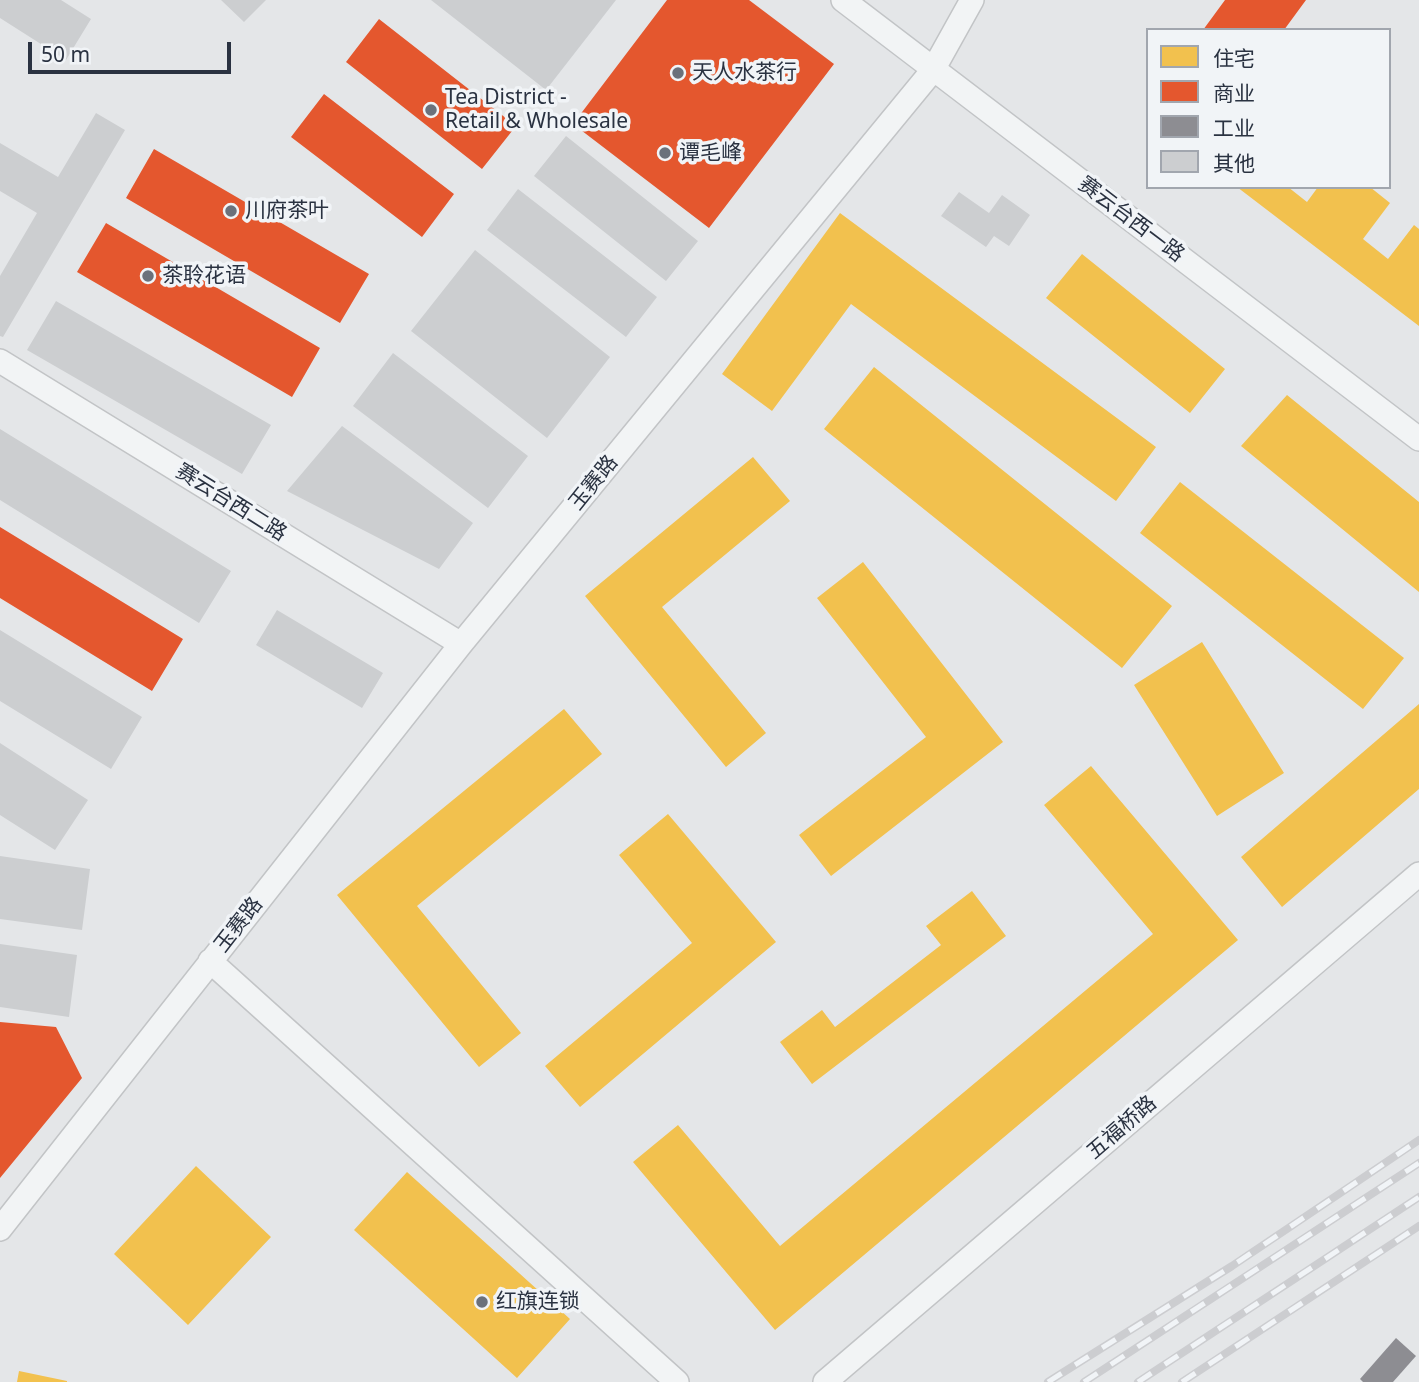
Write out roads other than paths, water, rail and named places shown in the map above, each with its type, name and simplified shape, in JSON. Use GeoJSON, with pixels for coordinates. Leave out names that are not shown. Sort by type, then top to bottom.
{"type":"FeatureCollection","features":[{"type":"Feature","properties":{"kind":"street","name":"赛云台西一路"},"geometry":{"type":"LineString","coordinates":[[843,0],[1419,439]]}},
{"type":"Feature","properties":{"kind":"street","name":"玉赛路"},"geometry":{"type":"LineString","coordinates":[[0,1229],[461,644],[933,70],[972,0]]}},
{"type":"Feature","properties":{"kind":"street","name":"赛云台西二路"},"geometry":{"type":"LineString","coordinates":[[0,361],[461,644]]}},
{"type":"Feature","properties":{"kind":"street","name":"五福桥路"},"geometry":{"type":"LineString","coordinates":[[825,1382],[1419,874]]}},
{"type":"Feature","properties":{"kind":"street","name":"玉赛路"},"geometry":{"type":"LineString","coordinates":[[210,961],[677,1382]]}},
{"type":"Feature","properties":{"kind":"railway"},"geometry":{"type":"LineString","coordinates":[[1048,1382],[1232,1266],[1419,1140]]}},
{"type":"Feature","properties":{"kind":"railway"},"geometry":{"type":"LineString","coordinates":[[1084,1382],[1419,1163]]}},
{"type":"Feature","properties":{"kind":"railway"},"geometry":{"type":"LineString","coordinates":[[1138,1382],[1419,1197]]}},
{"type":"Feature","properties":{"kind":"railway"},"geometry":{"type":"LineString","coordinates":[[1182,1382],[1419,1226]]}},
{"type":"Feature","properties":{"kind":"place","name":"天人水茶行"},"geometry":{"type":"Point","coordinates":[678,73]}},
{"type":"Feature","properties":{"kind":"place","name":"Tea District - Retail & Wholesale"},"geometry":{"type":"Point","coordinates":[431,110]}},
{"type":"Feature","properties":{"kind":"place","name":"谭毛峰"},"geometry":{"type":"Point","coordinates":[665,153]}},
{"type":"Feature","properties":{"kind":"place","name":"川府茶叶"},"geometry":{"type":"Point","coordinates":[231,211]}},
{"type":"Feature","properties":{"kind":"place","name":"茶聆花语"},"geometry":{"type":"Point","coordinates":[148,276]}},
{"type":"Feature","properties":{"kind":"place","name":"红旗连锁"},"geometry":{"type":"Point","coordinates":[482,1302]}}]}
